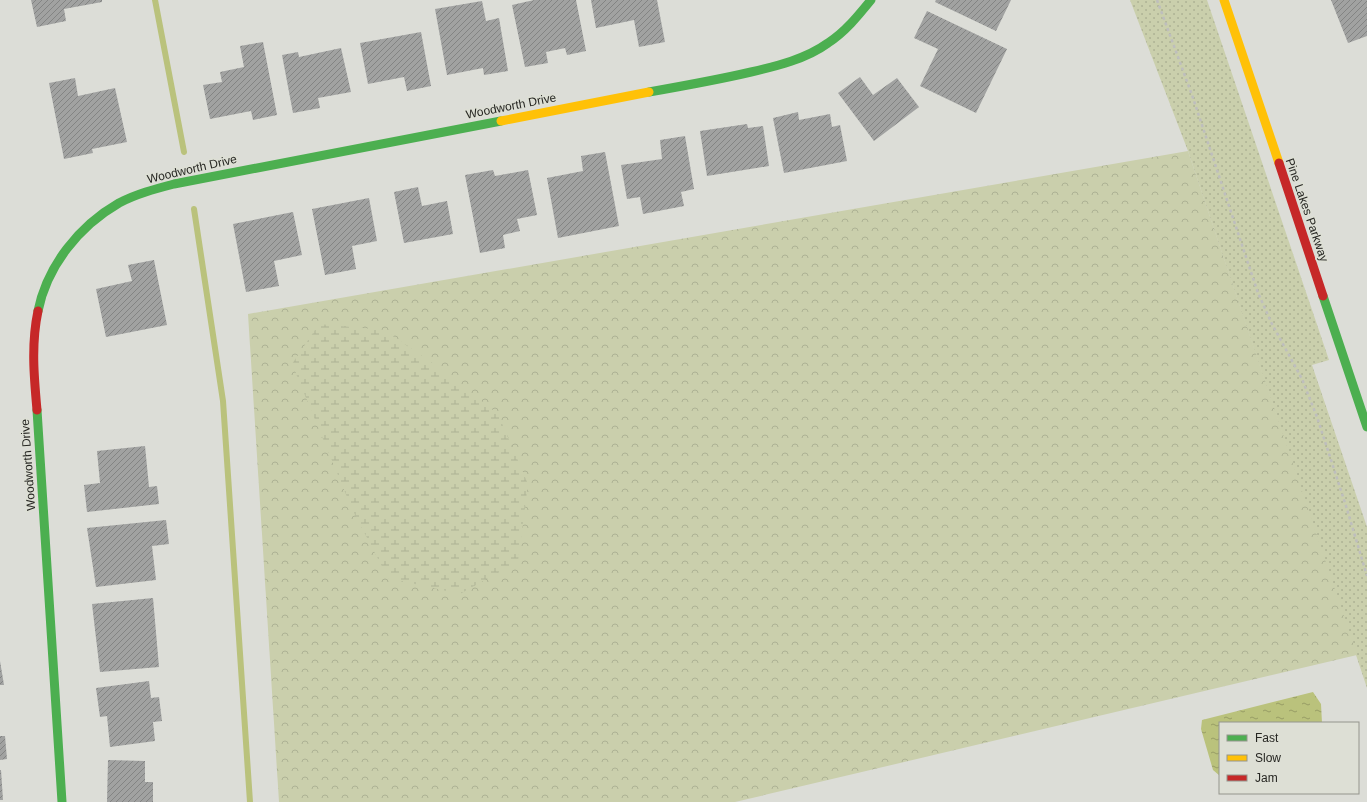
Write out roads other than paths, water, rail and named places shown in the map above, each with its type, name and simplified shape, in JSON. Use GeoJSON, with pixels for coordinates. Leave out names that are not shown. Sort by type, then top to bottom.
{"type":"FeatureCollection","features":[{"type":"Feature","properties":{"kind":"street","name":"Woodworth Drive"},"geometry":{"type":"LineString","coordinates":[[62,802],[35,387],[34,342],[38,310],[48,281],[66,250],[91,222],[105,211],[135,196],[174,184],[733,76],[779,65],[802,57],[837,37],[858,17],[872,0]]}},
{"type":"Feature","properties":{"kind":"street","name":"Pine Lakes Parkway"},"geometry":{"type":"LineString","coordinates":[[1224,0],[1367,427]]}},
{"type":"Feature","properties":{"kind":"water"},"geometry":{"type":"Polygon","coordinates":[[[1313,692],[1321,704],[1322,722],[1219,722],[1219,775],[1213,770],[1201,729],[1202,720],[1313,692]]]}},
{"type":"Feature","properties":{"kind":"waterway"},"geometry":{"type":"LineString","coordinates":[[155,0],[184,152]]}},
{"type":"Feature","properties":{"kind":"waterway"},"geometry":{"type":"LineString","coordinates":[[194,209],[223,401],[250,802]]}}]}
